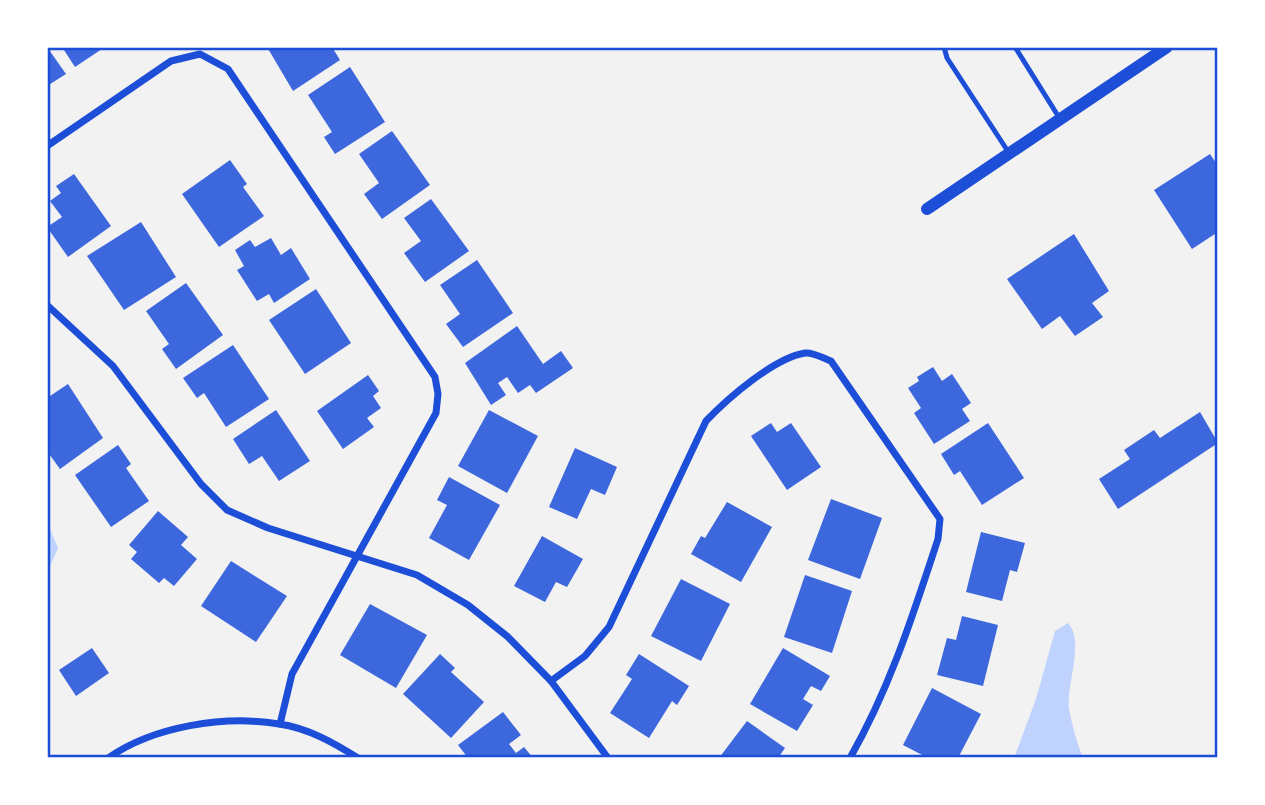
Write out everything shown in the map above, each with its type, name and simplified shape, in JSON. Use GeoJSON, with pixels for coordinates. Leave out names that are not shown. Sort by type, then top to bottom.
{"type":"FeatureCollection","features":[{"type":"Feature","properties":{"kind":"street"},"geometry":{"type":"LineString","coordinates":[[927,209],[1167,47]]}},
{"type":"Feature","properties":{"kind":"street"},"geometry":{"type":"LineString","coordinates":[[47,146],[171,61],[200,54],[228,69],[435,377],[438,394],[436,413],[292,674],[280,724]]}},
{"type":"Feature","properties":{"kind":"street"},"geometry":{"type":"LineString","coordinates":[[47,304],[113,366],[201,484],[227,510],[268,528],[417,575],[468,606],[508,637],[551,681],[608,758]]}},
{"type":"Feature","properties":{"kind":"street"},"geometry":{"type":"LineString","coordinates":[[551,681],[585,656],[609,627],[706,421],[723,403],[786,358],[808,352],[831,360],[940,519],[938,539],[897,662],[873,717],[850,758]]}},
{"type":"Feature","properties":{"kind":"street"},"geometry":{"type":"LineString","coordinates":[[108,758],[122,748],[173,729],[224,722],[280,724],[327,739],[358,758]]}},
{"type":"Feature","properties":{"kind":"lane"},"geometry":{"type":"LineString","coordinates":[[944,47],[947,58],[1009,153]]}},
{"type":"Feature","properties":{"kind":"lane"},"geometry":{"type":"LineString","coordinates":[[1015,47],[1060,119]]}},
{"type":"Feature","properties":{"kind":"water"},"geometry":{"type":"Polygon","coordinates":[[[47,522],[58,548],[47,573],[47,522]]]}},
{"type":"Feature","properties":{"kind":"water"},"geometry":{"type":"Polygon","coordinates":[[[1068,623],[1075,641],[1069,709],[1083,758],[1014,758],[1036,699],[1055,631],[1068,623]]]}},
{"type":"Feature","properties":{"kind":"building"},"geometry":{"type":"Polygon","coordinates":[[[47,47],[66,74],[47,86],[47,47]]]}},
{"type":"Feature","properties":{"kind":"building"},"geometry":{"type":"Polygon","coordinates":[[[62,47],[105,47],[75,67],[62,47]]]}},
{"type":"Feature","properties":{"kind":"building"},"geometry":{"type":"Polygon","coordinates":[[[267,47],[332,47],[340,60],[293,91],[267,47]]]}},
{"type":"Feature","properties":{"kind":"building"},"geometry":{"type":"Polygon","coordinates":[[[350,67],[385,122],[335,154],[324,137],[332,132],[308,95],[350,67]]]}},
{"type":"Feature","properties":{"kind":"building"},"geometry":{"type":"Polygon","coordinates":[[[392,131],[430,185],[382,219],[364,194],[379,183],[359,154],[392,131]]]}},
{"type":"Feature","properties":{"kind":"building"},"geometry":{"type":"Polygon","coordinates":[[[1210,154],[1218,166],[1218,232],[1192,249],[1154,190],[1210,154]]]}},
{"type":"Feature","properties":{"kind":"building"},"geometry":{"type":"Polygon","coordinates":[[[230,160],[247,184],[243,187],[264,216],[219,247],[182,194],[230,160]]]}},
{"type":"Feature","properties":{"kind":"building"},"geometry":{"type":"Polygon","coordinates":[[[74,174],[111,226],[68,257],[47,227],[62,217],[50,201],[61,193],[56,186],[74,174]]]}},
{"type":"Feature","properties":{"kind":"building"},"geometry":{"type":"Polygon","coordinates":[[[431,199],[469,251],[425,282],[404,253],[421,241],[404,218],[431,199]]]}},
{"type":"Feature","properties":{"kind":"building"},"geometry":{"type":"Polygon","coordinates":[[[141,222],[176,277],[124,310],[87,256],[141,222]]]}},
{"type":"Feature","properties":{"kind":"building"},"geometry":{"type":"Polygon","coordinates":[[[1074,234],[1109,291],[1092,303],[1103,317],[1075,336],[1060,316],[1042,329],[1007,279],[1074,234]]]}},
{"type":"Feature","properties":{"kind":"building"},"geometry":{"type":"Polygon","coordinates":[[[271,238],[281,255],[291,248],[310,279],[274,303],[269,294],[257,301],[237,270],[244,266],[235,250],[250,240],[255,247],[271,238]]]}},
{"type":"Feature","properties":{"kind":"building"},"geometry":{"type":"Polygon","coordinates":[[[477,260],[513,313],[463,347],[446,324],[460,314],[440,285],[477,260]]]}},
{"type":"Feature","properties":{"kind":"building"},"geometry":{"type":"Polygon","coordinates":[[[186,283],[223,335],[176,369],[162,349],[169,344],[146,311],[186,283]]]}},
{"type":"Feature","properties":{"kind":"building"},"geometry":{"type":"Polygon","coordinates":[[[316,289],[351,343],[305,374],[269,320],[316,289]]]}},
{"type":"Feature","properties":{"kind":"building"},"geometry":{"type":"Polygon","coordinates":[[[517,326],[543,364],[561,351],[573,368],[536,393],[530,385],[518,393],[507,377],[498,383],[506,395],[491,405],[465,363],[517,326]]]}},
{"type":"Feature","properties":{"kind":"building"},"geometry":{"type":"Polygon","coordinates":[[[233,345],[269,399],[226,427],[204,393],[197,398],[183,378],[233,345]]]}},
{"type":"Feature","properties":{"kind":"building"},"geometry":{"type":"Polygon","coordinates":[[[933,367],[942,381],[952,374],[971,403],[962,409],[970,421],[934,444],[914,413],[921,408],[908,388],[919,381],[917,377],[933,367]]]}},
{"type":"Feature","properties":{"kind":"building"},"geometry":{"type":"Polygon","coordinates":[[[368,375],[379,391],[373,396],[381,408],[367,418],[374,427],[343,449],[317,411],[368,375]]]}},
{"type":"Feature","properties":{"kind":"building"},"geometry":{"type":"Polygon","coordinates":[[[68,384],[103,438],[60,469],[47,451],[47,398],[68,384]]]}},
{"type":"Feature","properties":{"kind":"building"},"geometry":{"type":"Polygon","coordinates":[[[276,410],[310,461],[279,481],[262,456],[249,464],[233,439],[276,410]]]}},
{"type":"Feature","properties":{"kind":"building"},"geometry":{"type":"Polygon","coordinates":[[[489,410],[538,436],[507,493],[458,466],[489,410]]]}},
{"type":"Feature","properties":{"kind":"building"},"geometry":{"type":"Polygon","coordinates":[[[1200,412],[1218,443],[1118,509],[1099,479],[1130,459],[1124,450],[1154,430],[1160,438],[1200,412]]]}},
{"type":"Feature","properties":{"kind":"building"},"geometry":{"type":"Polygon","coordinates":[[[771,423],[777,432],[791,423],[821,467],[787,490],[751,436],[771,423]]]}},
{"type":"Feature","properties":{"kind":"building"},"geometry":{"type":"Polygon","coordinates":[[[988,423],[1024,478],[982,505],[960,471],[954,475],[941,454],[988,423]]]}},
{"type":"Feature","properties":{"kind":"building"},"geometry":{"type":"Polygon","coordinates":[[[118,445],[131,464],[126,468],[149,501],[111,527],[75,475],[118,445]]]}},
{"type":"Feature","properties":{"kind":"building"},"geometry":{"type":"Polygon","coordinates":[[[575,448],[617,467],[605,495],[591,489],[577,519],[549,507],[575,448]]]}},
{"type":"Feature","properties":{"kind":"building"},"geometry":{"type":"Polygon","coordinates":[[[449,477],[500,505],[469,560],[429,538],[447,505],[437,500],[449,477]]]}},
{"type":"Feature","properties":{"kind":"building"},"geometry":{"type":"Polygon","coordinates":[[[831,499],[882,518],[860,579],[808,560],[831,499]]]}},
{"type":"Feature","properties":{"kind":"building"},"geometry":{"type":"Polygon","coordinates":[[[727,502],[772,527],[741,582],[691,554],[701,536],[705,538],[727,502]]]}},
{"type":"Feature","properties":{"kind":"building"},"geometry":{"type":"Polygon","coordinates":[[[158,511],[188,537],[181,545],[197,559],[174,586],[164,578],[159,583],[131,559],[137,552],[129,545],[158,511]]]}},
{"type":"Feature","properties":{"kind":"building"},"geometry":{"type":"Polygon","coordinates":[[[981,532],[1025,543],[1017,572],[1010,570],[1002,601],[966,592],[981,532]]]}},
{"type":"Feature","properties":{"kind":"building"},"geometry":{"type":"Polygon","coordinates":[[[542,536],[583,559],[567,587],[556,582],[545,602],[514,586],[542,536]]]}},
{"type":"Feature","properties":{"kind":"building"},"geometry":{"type":"Polygon","coordinates":[[[231,561],[287,596],[256,642],[201,606],[231,561]]]}},
{"type":"Feature","properties":{"kind":"building"},"geometry":{"type":"Polygon","coordinates":[[[805,575],[852,591],[832,653],[784,637],[805,575]]]}},
{"type":"Feature","properties":{"kind":"building"},"geometry":{"type":"Polygon","coordinates":[[[681,579],[730,604],[701,661],[651,636],[681,579]]]}},
{"type":"Feature","properties":{"kind":"building"},"geometry":{"type":"Polygon","coordinates":[[[370,604],[427,635],[396,688],[340,655],[370,604]]]}},
{"type":"Feature","properties":{"kind":"building"},"geometry":{"type":"Polygon","coordinates":[[[962,616],[998,625],[983,686],[937,675],[947,638],[956,640],[962,616]]]}},
{"type":"Feature","properties":{"kind":"building"},"geometry":{"type":"Polygon","coordinates":[[[92,648],[109,673],[76,696],[59,670],[92,648]]]}},
{"type":"Feature","properties":{"kind":"building"},"geometry":{"type":"Polygon","coordinates":[[[783,648],[830,676],[821,691],[811,686],[803,699],[813,705],[797,731],[750,704],[783,648]]]}},
{"type":"Feature","properties":{"kind":"building"},"geometry":{"type":"Polygon","coordinates":[[[440,654],[455,668],[451,672],[484,702],[451,738],[403,694],[440,654]]]}},
{"type":"Feature","properties":{"kind":"building"},"geometry":{"type":"Polygon","coordinates":[[[639,654],[689,686],[677,705],[672,701],[649,738],[610,713],[632,679],[626,675],[639,654]]]}},
{"type":"Feature","properties":{"kind":"building"},"geometry":{"type":"Polygon","coordinates":[[[932,688],[981,714],[958,758],[928,758],[903,745],[932,688]]]}},
{"type":"Feature","properties":{"kind":"building"},"geometry":{"type":"Polygon","coordinates":[[[503,712],[521,735],[509,744],[516,753],[524,747],[533,758],[468,758],[458,745],[503,712]]]}},
{"type":"Feature","properties":{"kind":"building"},"geometry":{"type":"Polygon","coordinates":[[[747,721],[785,748],[778,758],[719,758],[747,721]]]}}]}
